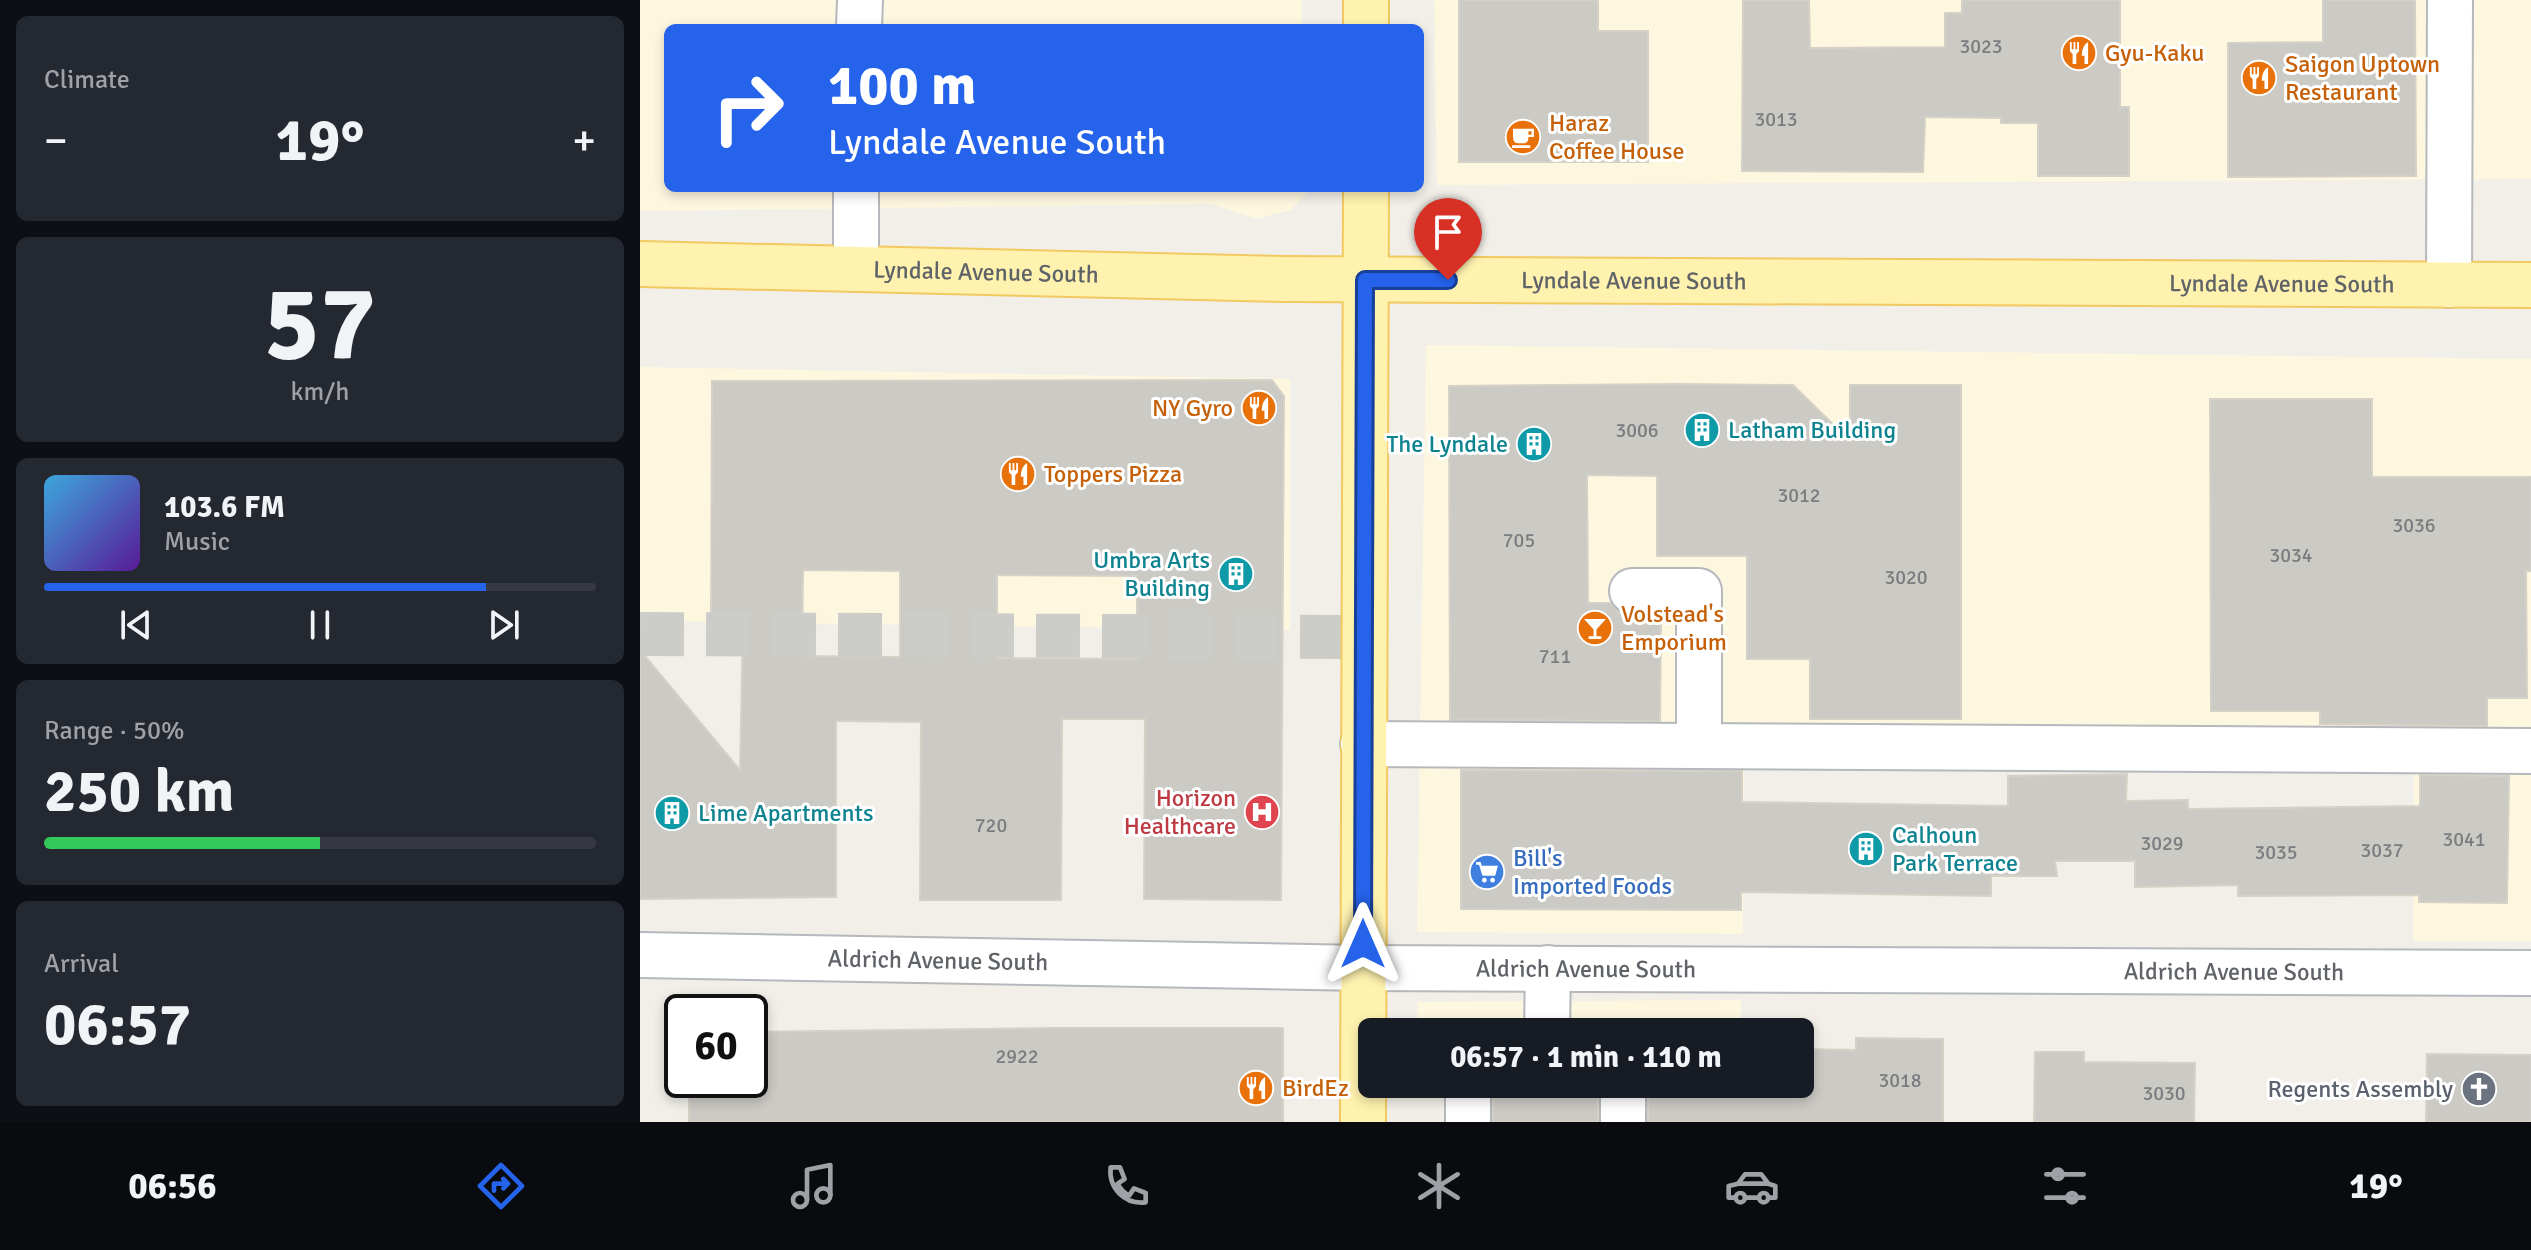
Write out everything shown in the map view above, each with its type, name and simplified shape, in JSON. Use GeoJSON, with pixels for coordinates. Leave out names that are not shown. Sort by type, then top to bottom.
{"type":"FeatureCollection","features":[{"type":"Feature","properties":{"kind":"main road"},"geometry":{"type":"LineString","coordinates":[[1366,0],[1366,24]]}},
{"type":"Feature","properties":{"kind":"main road"},"geometry":{"type":"LineString","coordinates":[[1363,1122],[1366,192]]}},
{"type":"Feature","properties":{"kind":"main road","name":"Lyndale Avenue South"},"geometry":{"type":"LineString","coordinates":[[640,264],[1365,280],[2531,285]]}},
{"type":"Feature","properties":{"kind":"street"},"geometry":{"type":"LineString","coordinates":[[859,24],[860,0]]}},
{"type":"Feature","properties":{"kind":"street"},"geometry":{"type":"LineString","coordinates":[[2449,285],[2450,0]]}},
{"type":"Feature","properties":{"kind":"street"},"geometry":{"type":"LineString","coordinates":[[856,192],[856,269]]}},
{"type":"Feature","properties":{"kind":"street"},"geometry":{"type":"LineString","coordinates":[[1632,591],[1699,591],[1699,745]]}},
{"type":"Feature","properties":{"kind":"street"},"geometry":{"type":"LineString","coordinates":[[1363,744],[2531,751]]}},
{"type":"Feature","properties":{"kind":"street","name":"Aldrich Avenue South"},"geometry":{"type":"LineString","coordinates":[[640,955],[1363,968],[2531,973]]}},
{"type":"Feature","properties":{"kind":"street"},"geometry":{"type":"LineString","coordinates":[[1547,1018],[1548,968]]}},
{"type":"Feature","properties":{"kind":"street"},"geometry":{"type":"LineString","coordinates":[[1468,1098],[1468,1122]]}},
{"type":"Feature","properties":{"kind":"street"},"geometry":{"type":"LineString","coordinates":[[1623,1098],[1623,1122]]}},
{"type":"Feature","properties":{"kind":"shaded area"},"geometry":{"type":"Polygon","coordinates":[[[640,0],[1302,0],[1302,24],[664,24],[664,192],[1307,192],[1291,210],[1256,219],[1211,204],[640,211],[640,0]]]}},
{"type":"Feature","properties":{"kind":"shaded area"},"geometry":{"type":"Polygon","coordinates":[[[1434,0],[2531,0],[2531,179],[1437,185],[1434,0]]]}},
{"type":"Feature","properties":{"kind":"shaded area"},"geometry":{"type":"Polygon","coordinates":[[[1426,345],[2531,359],[2531,941],[2413,941],[2414,744],[1744,738],[1743,934],[1417,932],[1426,345]]]}},
{"type":"Feature","properties":{"kind":"shaded area"},"geometry":{"type":"Polygon","coordinates":[[[640,367],[1290,379],[1290,630],[640,621],[640,367]]]}},
{"type":"Feature","properties":{"kind":"shaded area"},"geometry":{"type":"Polygon","coordinates":[[[1741,1000],[1740,1018],[1417,1018],[1418,1002],[1741,1000]]]}},
{"type":"Feature","properties":{"kind":"building"},"geometry":{"type":"Polygon","coordinates":[[[1459,0],[1598,0],[1598,31],[1648,31],[1648,162],[1459,162],[1459,0]]]}},
{"type":"Feature","properties":{"kind":"building"},"geometry":{"type":"Polygon","coordinates":[[[1743,0],[1809,0],[1810,48],[1945,47],[1945,13],[1962,13],[1962,0],[2120,0],[2120,107],[2129,107],[2129,176],[2038,176],[2038,123],[2001,123],[2001,118],[1925,117],[1923,172],[1742,171],[1743,0]]]}},
{"type":"Feature","properties":{"kind":"building"},"geometry":{"type":"Polygon","coordinates":[[[2323,0],[2415,0],[2416,176],[2228,177],[2228,43],[2323,42],[2323,0]]]}},
{"type":"Feature","properties":{"kind":"building"},"geometry":{"type":"Polygon","coordinates":[[[1272,380],[1284,396],[1281,900],[1144,899],[1145,719],[1062,719],[1061,900],[920,900],[921,722],[836,721],[836,897],[640,899],[640,650],[740,770],[743,625],[711,624],[712,381],[1272,380]],[[803,570],[802,656],[900,657],[900,571],[803,570]],[[997,575],[997,658],[1137,659],[1137,576],[997,575]]]}},
{"type":"Feature","properties":{"kind":"building"},"geometry":{"type":"Polygon","coordinates":[[[1793,385],[1850,441],[1850,385],[1961,385],[1961,719],[1810,719],[1810,659],[1747,659],[1747,556],[1657,556],[1657,476],[1587,475],[1588,603],[1610,603],[1619,612],[1631,616],[1661,616],[1660,721],[1450,720],[1449,386],[1793,385]]]}},
{"type":"Feature","properties":{"kind":"building"},"geometry":{"type":"Polygon","coordinates":[[[2210,399],[2372,399],[2372,477],[2531,477],[2531,571],[2526,571],[2527,698],[2487,698],[2487,726],[2320,724],[2320,711],[2211,711],[2210,399]]]}},
{"type":"Feature","properties":{"kind":"building"},"geometry":{"type":"Polygon","coordinates":[[[1461,770],[1742,771],[1742,802],[2008,806],[2008,776],[2127,774],[2126,801],[2188,800],[2188,809],[2420,806],[2420,775],[2509,776],[2507,903],[2419,902],[2419,895],[2238,896],[2238,885],[2135,887],[2135,861],[2055,861],[2057,876],[1991,876],[1991,896],[1741,892],[1741,910],[1461,909],[1461,770]]]}},
{"type":"Feature","properties":{"kind":"building"},"geometry":{"type":"Polygon","coordinates":[[[1283,1028],[1283,1122],[689,1122],[689,1098],[768,1098],[768,1032],[1283,1028]]]}},
{"type":"Feature","properties":{"kind":"building"},"geometry":{"type":"Polygon","coordinates":[[[1856,1038],[1943,1039],[1943,1122],[1648,1122],[1648,1098],[1814,1098],[1814,1049],[1856,1050],[1856,1038]]]}},
{"type":"Feature","properties":{"kind":"building"},"geometry":{"type":"Polygon","coordinates":[[[2035,1052],[2084,1052],[2084,1062],[2195,1063],[2194,1122],[2034,1122],[2035,1052]]]}},
{"type":"Feature","properties":{"kind":"building","name":"Regents Assembly"},"geometry":{"type":"Polygon","coordinates":[[[2427,1054],[2531,1055],[2531,1122],[2426,1122],[2427,1054]]]}},
{"type":"Feature","properties":{"kind":"building"},"geometry":{"type":"Polygon","coordinates":[[[1493,1098],[1598,1098],[1598,1122],[1493,1122],[1493,1098]]]}},
{"type":"Feature","properties":{"kind":"tunnel"},"geometry":{"type":"LineString","coordinates":[[640,634],[1364,637]]}},
{"type":"Feature","properties":{"kind":"place","name":"Gyu-Kaku"},"geometry":{"type":"Point","coordinates":[2079,53]}},
{"type":"Feature","properties":{"kind":"place","name":"Saigon Uptown Restaurant"},"geometry":{"type":"Point","coordinates":[2259,78]}},
{"type":"Feature","properties":{"kind":"place","name":"Haraz Coffee House"},"geometry":{"type":"Point","coordinates":[1523,137]}},
{"type":"Feature","properties":{"kind":"place","name":"NY Gyro"},"geometry":{"type":"Point","coordinates":[1259,408]}},
{"type":"Feature","properties":{"kind":"place","name":"Latham Building"},"geometry":{"type":"Point","coordinates":[1702,430]}},
{"type":"Feature","properties":{"kind":"place","name":"The Lyndale"},"geometry":{"type":"Point","coordinates":[1534,444]}},
{"type":"Feature","properties":{"kind":"place","name":"Toppers Pizza"},"geometry":{"type":"Point","coordinates":[1018,474]}},
{"type":"Feature","properties":{"kind":"place","name":"Umbra Arts Building"},"geometry":{"type":"Point","coordinates":[1236,574]}},
{"type":"Feature","properties":{"kind":"place","name":"Volstead's Emporium"},"geometry":{"type":"Point","coordinates":[1595,628]}},
{"type":"Feature","properties":{"kind":"place","name":"Horizon Healthcare"},"geometry":{"type":"Point","coordinates":[1262,812]}},
{"type":"Feature","properties":{"kind":"place","name":"Lime Apartments"},"geometry":{"type":"Point","coordinates":[672,813]}},
{"type":"Feature","properties":{"kind":"place","name":"Calhoun Park Terrace"},"geometry":{"type":"Point","coordinates":[1866,849]}},
{"type":"Feature","properties":{"kind":"place","name":"Bill's Imported Foods"},"geometry":{"type":"Point","coordinates":[1487,872]}},
{"type":"Feature","properties":{"kind":"place","name":"BirdEz"},"geometry":{"type":"Point","coordinates":[1256,1088]}},
{"type":"Feature","properties":{"kind":"place","name":"Regents Assembly"},"geometry":{"type":"Point","coordinates":[2479,1089]}},
{"type":"Feature","properties":{"kind":"route"},"geometry":{"type":"LineString","coordinates":[[1363,944],[1365,280],[1448,280]]}}]}
